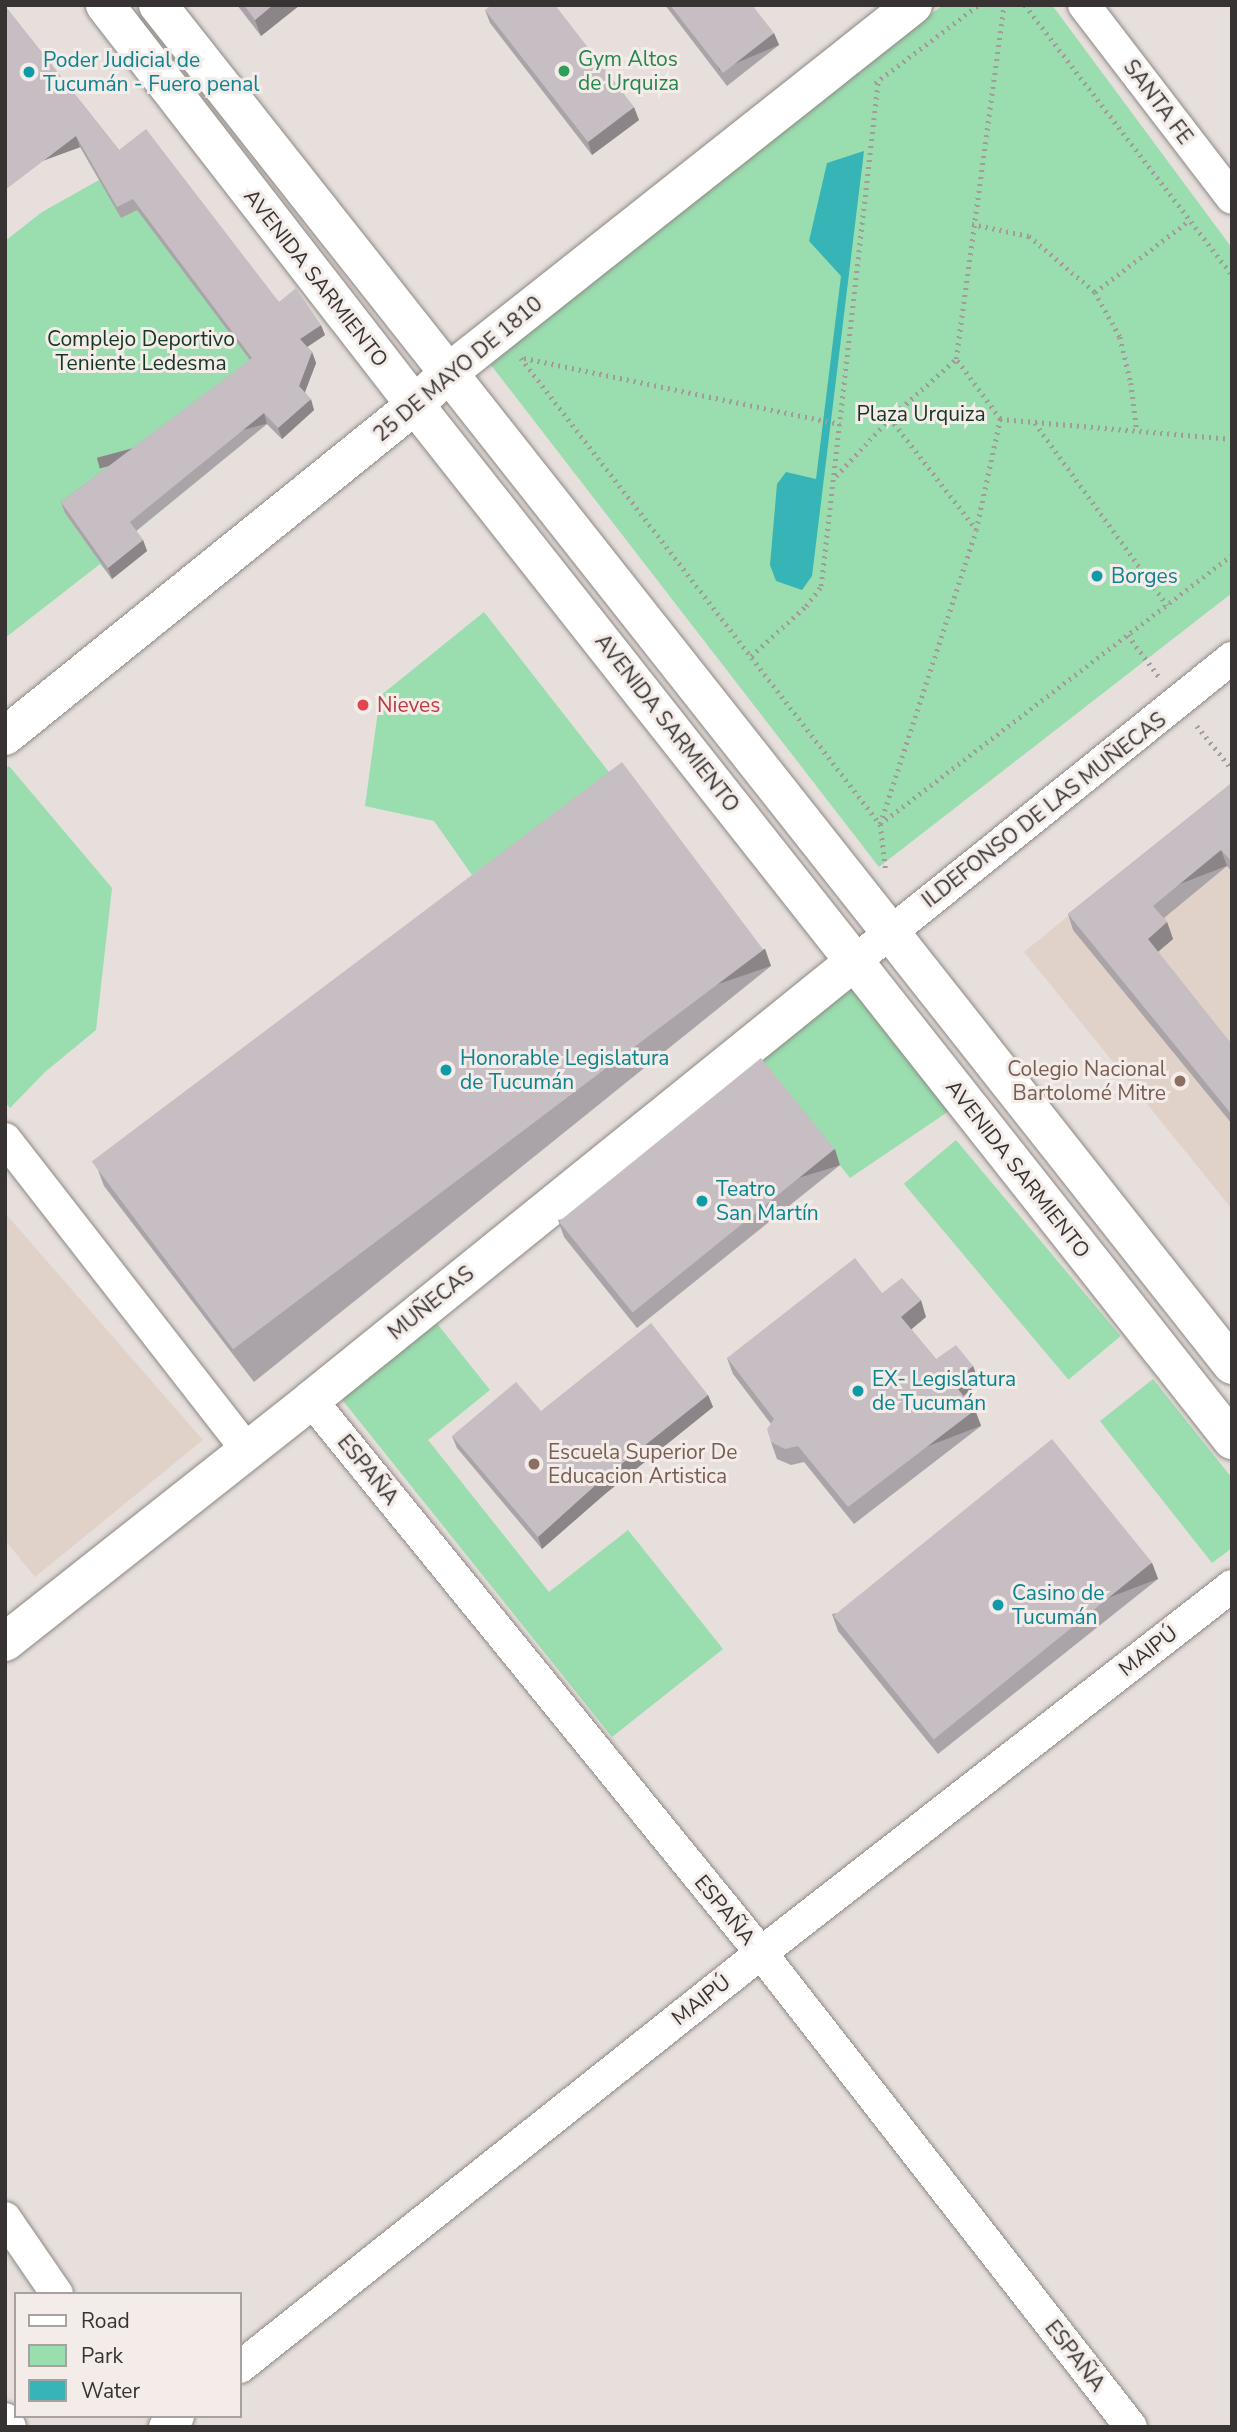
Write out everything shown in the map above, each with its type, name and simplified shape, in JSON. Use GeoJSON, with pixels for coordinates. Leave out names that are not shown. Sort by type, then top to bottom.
{"type":"FeatureCollection","features":[{"type":"Feature","properties":{"kind":"main road","name":"AVENIDA SARMIENTO"},"geometry":{"type":"LineString","coordinates":[[105,5],[415,405],[1232,1440]]}},
{"type":"Feature","properties":{"kind":"main road"},"geometry":{"type":"LineString","coordinates":[[158,5],[1232,1365]]}},
{"type":"Feature","properties":{"kind":"main road","name":"25 DE MAYO DE 1810"},"geometry":{"type":"LineString","coordinates":[[5,736],[415,405],[448,373],[914,5]]}},
{"type":"Feature","properties":{"kind":"main road","name":"MUÑECAS"},"geometry":{"type":"LineString","coordinates":[[5,1642],[311,1400],[855,961]]}},
{"type":"Feature","properties":{"kind":"street","name":"SANTA FE"},"geometry":{"type":"LineString","coordinates":[[1084,5],[1232,198]]}},
{"type":"Feature","properties":{"kind":"street","name":"ILDEFONSO DE LAS MUÑECAS"},"geometry":{"type":"LineString","coordinates":[[855,961],[1232,658]]}},
{"type":"Feature","properties":{"kind":"street"},"geometry":{"type":"LineString","coordinates":[[5,1139],[246,1449]]}},
{"type":"Feature","properties":{"kind":"street","name":"ESPAÑA"},"geometry":{"type":"LineString","coordinates":[[311,1400],[761,1953],[1131,2427]]}},
{"type":"Feature","properties":{"kind":"street","name":"MAIPÚ"},"geometry":{"type":"LineString","coordinates":[[242,2365],[761,1953],[1232,1586]]}},
{"type":"Feature","properties":{"kind":"street"},"geometry":{"type":"LineString","coordinates":[[5,2218],[56,2292]]}},
{"type":"Feature","properties":{"kind":"street"},"geometry":{"type":"LineString","coordinates":[[5,2419],[10,2427]]}},
{"type":"Feature","properties":{"kind":"path"},"geometry":{"type":"LineString","coordinates":[[868,89],[978,5]]}},
{"type":"Feature","properties":{"kind":"path"},"geometry":{"type":"LineString","coordinates":[[835,477],[890,418],[956,359],[972,224],[1004,5]]}},
{"type":"Feature","properties":{"kind":"path"},"geometry":{"type":"LineString","coordinates":[[1025,5],[1232,275]]}},
{"type":"Feature","properties":{"kind":"path"},"geometry":{"type":"LineString","coordinates":[[751,656],[806,606],[821,586],[878,81]]}},
{"type":"Feature","properties":{"kind":"path"},"geometry":{"type":"LineString","coordinates":[[1095,292],[1190,220]]}},
{"type":"Feature","properties":{"kind":"path"},"geometry":{"type":"LineString","coordinates":[[972,224],[1029,236],[1095,292],[1120,337],[1131,383],[1137,431]]}},
{"type":"Feature","properties":{"kind":"path"},"geometry":{"type":"LineString","coordinates":[[508,360],[520,357],[531,349]]}},
{"type":"Feature","properties":{"kind":"path"},"geometry":{"type":"LineString","coordinates":[[520,357],[840,424]]}},
{"type":"Feature","properties":{"kind":"path"},"geometry":{"type":"LineString","coordinates":[[520,357],[880,824]]}},
{"type":"Feature","properties":{"kind":"path"},"geometry":{"type":"LineString","coordinates":[[886,878],[880,824],[976,530],[1000,419],[956,359]]}},
{"type":"Feature","properties":{"kind":"path"},"geometry":{"type":"LineString","coordinates":[[890,418],[976,530]]}},
{"type":"Feature","properties":{"kind":"path"},"geometry":{"type":"LineString","coordinates":[[1000,419],[1232,439]]}},
{"type":"Feature","properties":{"kind":"path"},"geometry":{"type":"LineString","coordinates":[[1035,422],[1167,605]]}},
{"type":"Feature","properties":{"kind":"path"},"geometry":{"type":"LineString","coordinates":[[880,824],[1232,555]]}},
{"type":"Feature","properties":{"kind":"shaded area","name":"Colegio Nacional Bartolomé Mitre"},"geometry":{"type":"Polygon","coordinates":[[[1232,782],[1232,1209],[1024,952],[1232,782]]]}},
{"type":"Feature","properties":{"kind":"shaded area"},"geometry":{"type":"Polygon","coordinates":[[[5,1213],[203,1440],[35,1577],[5,1540],[5,1213]]]}},
{"type":"Feature","properties":{"kind":"green space","name":"Plaza Urquiza"},"geometry":{"type":"Polygon","coordinates":[[[943,5],[1052,5],[1232,248],[1232,593],[879,867],[484,356],[943,5]]]}},
{"type":"Feature","properties":{"kind":"green space","name":"Complejo Deportivo Teniente Ledesma"},"geometry":{"type":"Polygon","coordinates":[[[99,180],[283,313],[300,299],[325,335],[304,349],[316,363],[312,374],[298,390],[314,410],[282,439],[267,424],[134,533],[147,551],[112,579],[100,564],[5,638],[5,241],[42,212],[99,180]]]}},
{"type":"Feature","properties":{"kind":"green space"},"geometry":{"type":"Polygon","coordinates":[[[484,612],[612,776],[472,875],[434,821],[365,806],[380,696],[484,612]]]}},
{"type":"Feature","properties":{"kind":"green space"},"geometry":{"type":"Polygon","coordinates":[[[9,766],[112,888],[96,1030],[45,1072],[10,1108],[5,1102],[5,769],[9,766]]]}},
{"type":"Feature","properties":{"kind":"green space"},"geometry":{"type":"Polygon","coordinates":[[[855,961],[955,1107],[850,1178],[757,1060],[855,961]]]}},
{"type":"Feature","properties":{"kind":"green space"},"geometry":{"type":"Polygon","coordinates":[[[956,1140],[1121,1336],[1068,1380],[904,1184],[956,1140]]]}},
{"type":"Feature","properties":{"kind":"green space"},"geometry":{"type":"Polygon","coordinates":[[[435,1321],[490,1390],[428,1440],[549,1592],[628,1530],[723,1649],[612,1737],[340,1397],[435,1321]]]}},
{"type":"Feature","properties":{"kind":"green space"},"geometry":{"type":"Polygon","coordinates":[[[1153,1379],[1232,1478],[1232,1548],[1212,1563],[1100,1421],[1153,1379]]]}},
{"type":"Feature","properties":{"kind":"water"},"geometry":{"type":"Polygon","coordinates":[[[864,151],[812,576],[802,590],[776,581],[770,565],[777,484],[786,472],[816,479],[841,276],[809,241],[827,163],[864,151]]]}},
{"type":"Feature","properties":{"kind":"building"},"geometry":{"type":"Polygon","coordinates":[[[244,5],[273,5],[255,20],[244,5]]]}},
{"type":"Feature","properties":{"kind":"building","name":"Gym Altos de Urquiza"},"geometry":{"type":"Polygon","coordinates":[[[492,5],[555,5],[634,107],[588,142],[485,10],[492,5]]]}},
{"type":"Feature","properties":{"kind":"building"},"geometry":{"type":"Polygon","coordinates":[[[670,5],[752,5],[774,33],[723,73],[670,5]]]}},
{"type":"Feature","properties":{"kind":"building"},"geometry":{"type":"Polygon","coordinates":[[[5,6],[119,150],[146,129],[279,302],[296,288],[321,325],[300,339],[312,352],[299,386],[311,399],[278,428],[264,413],[130,522],[143,540],[108,568],[61,502],[252,358],[133,199],[117,207],[76,136],[5,190],[5,6]]]}},
{"type":"Feature","properties":{"kind":"building","name":"Honorable Legislatura de Tucumán"},"geometry":{"type":"Polygon","coordinates":[[[622,762],[763,950],[233,1349],[92,1162],[622,762]]]}},
{"type":"Feature","properties":{"kind":"building"},"geometry":{"type":"Polygon","coordinates":[[[1232,783],[1232,862],[1221,850],[1153,906],[1167,922],[1148,939],[1232,1045],[1232,1115],[1068,914],[1232,783]]]}},
{"type":"Feature","properties":{"kind":"building","name":"Teatro San Martín"},"geometry":{"type":"Polygon","coordinates":[[[761,1058],[835,1149],[633,1313],[559,1222],[761,1058]]]}},
{"type":"Feature","properties":{"kind":"building","name":"EX- Legislatura de Tucumán"},"geometry":{"type":"Polygon","coordinates":[[[855,1258],[882,1293],[902,1278],[921,1300],[901,1317],[936,1359],[956,1345],[973,1366],[953,1383],[975,1410],[848,1507],[798,1446],[785,1449],[771,1442],[767,1429],[774,1419],[727,1358],[855,1258]]]}},
{"type":"Feature","properties":{"kind":"building"},"geometry":{"type":"Polygon","coordinates":[[[651,1323],[708,1395],[600,1481],[538,1537],[452,1436],[516,1382],[541,1411],[651,1323]]]}},
{"type":"Feature","properties":{"kind":"building","name":"Casino de Tucumán"},"geometry":{"type":"Polygon","coordinates":[[[1052,1439],[1152,1563],[934,1739],[834,1616],[1052,1439]]]}},
{"type":"Feature","properties":{"kind":"place","name":"Gym Altos de Urquiza"},"geometry":{"type":"Point","coordinates":[564,71]}},
{"type":"Feature","properties":{"kind":"place","name":"Poder Judicial de Tucumán - Fuero penal"},"geometry":{"type":"Point","coordinates":[29,72]}},
{"type":"Feature","properties":{"kind":"place","name":"Borges"},"geometry":{"type":"Point","coordinates":[1097,576]}},
{"type":"Feature","properties":{"kind":"place","name":"Nieves"},"geometry":{"type":"Point","coordinates":[363,705]}},
{"type":"Feature","properties":{"kind":"place","name":"Honorable Legislatura de Tucumán"},"geometry":{"type":"Point","coordinates":[446,1070]}},
{"type":"Feature","properties":{"kind":"place","name":"Colegio Nacional Bartolomé Mitre"},"geometry":{"type":"Point","coordinates":[1180,1081]}},
{"type":"Feature","properties":{"kind":"place","name":"Teatro San Martín"},"geometry":{"type":"Point","coordinates":[702,1201]}},
{"type":"Feature","properties":{"kind":"place","name":"EX- Legislatura de Tucumán"},"geometry":{"type":"Point","coordinates":[858,1391]}},
{"type":"Feature","properties":{"kind":"place","name":"Escuela Superior De Educacion Artistica"},"geometry":{"type":"Point","coordinates":[534,1464]}},
{"type":"Feature","properties":{"kind":"place","name":"Casino de Tucumán"},"geometry":{"type":"Point","coordinates":[998,1605]}}]}
